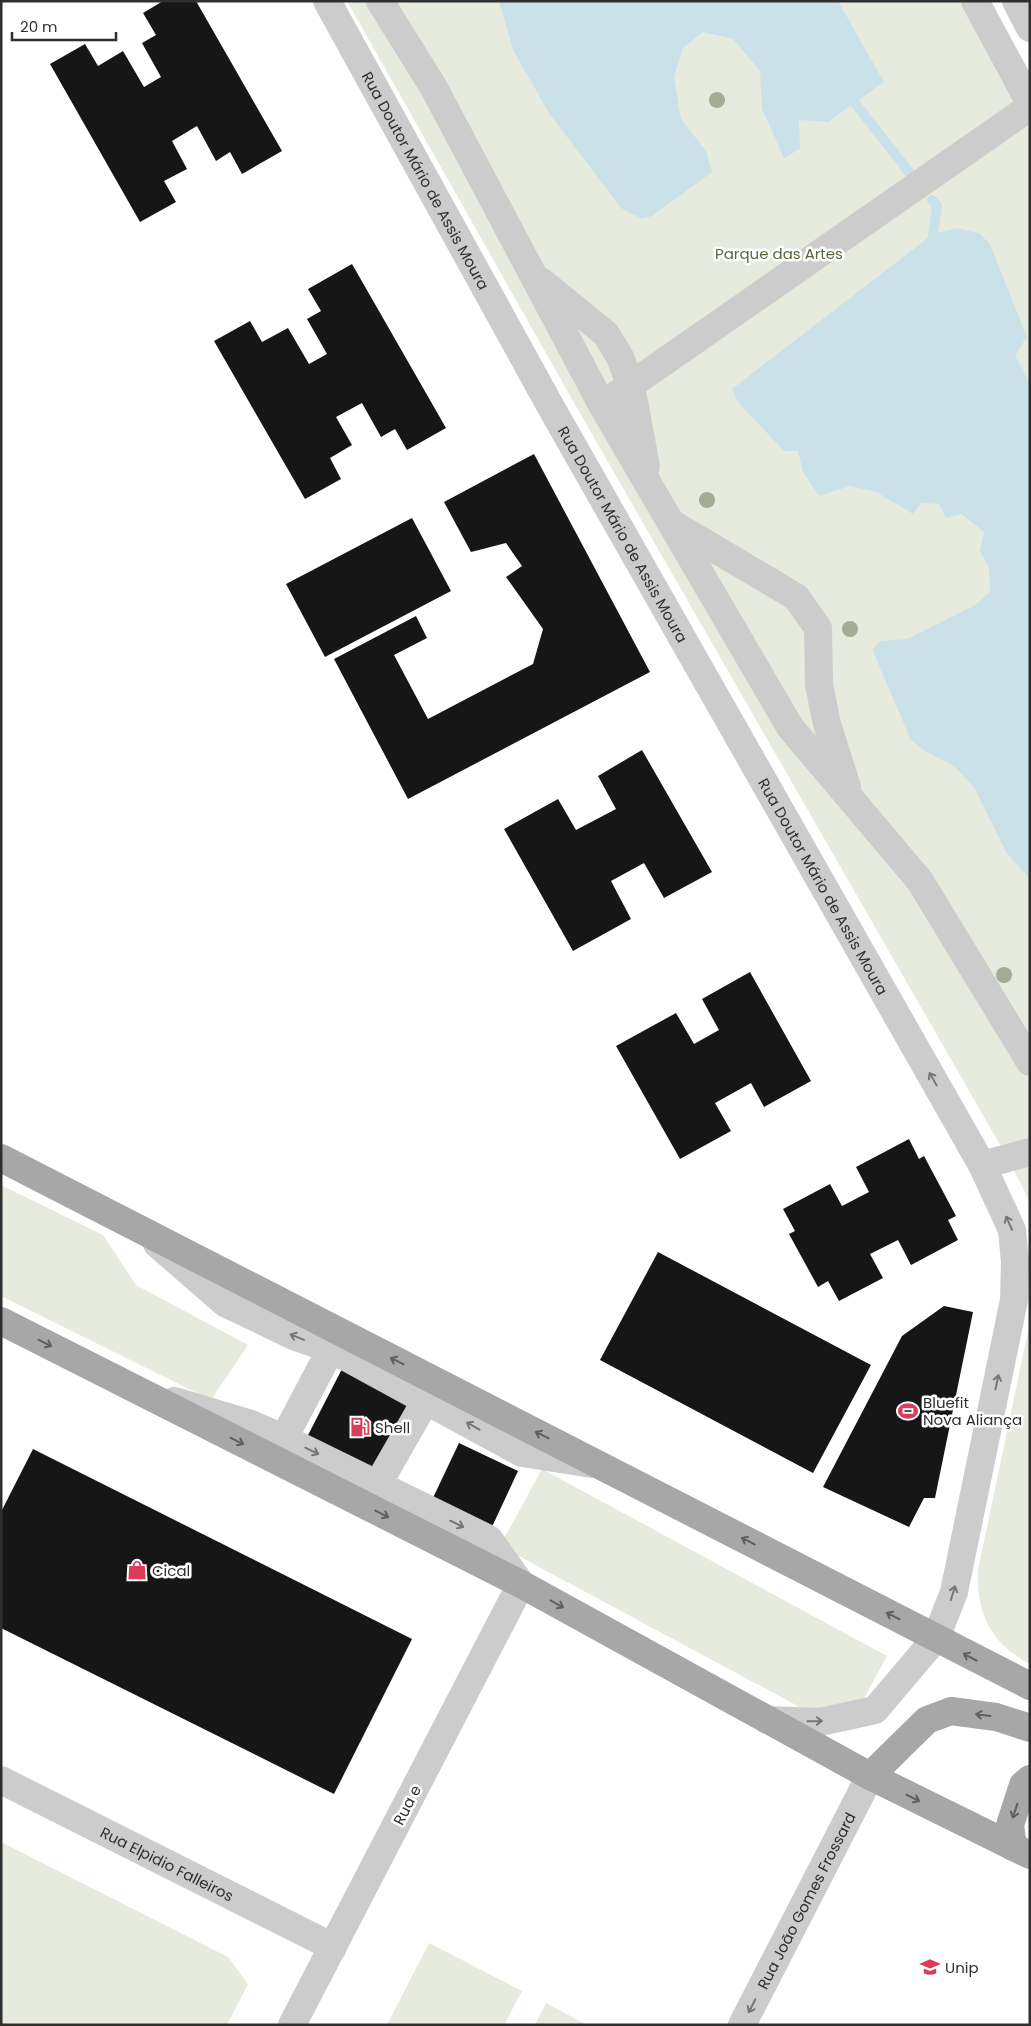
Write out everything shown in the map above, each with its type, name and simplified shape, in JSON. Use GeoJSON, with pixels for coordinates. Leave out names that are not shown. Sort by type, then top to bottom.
{"type":"FeatureCollection","features":[{"type":"Feature","properties":{"kind":"main road"},"geometry":{"type":"LineString","coordinates":[[1,1158],[1030,1686]]}},
{"type":"Feature","properties":{"kind":"main road"},"geometry":{"type":"LineString","coordinates":[[1,1322],[521,1584],[870,1776],[1022,1851]]}},
{"type":"Feature","properties":{"kind":"main road"},"geometry":{"type":"LineString","coordinates":[[870,1776],[927,1720],[951,1711],[996,1717],[1030,1728]]}},
{"type":"Feature","properties":{"kind":"main road"},"geometry":{"type":"LineString","coordinates":[[1022,1851],[1010,1825],[1023,1785],[1030,1779]]}},
{"type":"Feature","properties":{"kind":"street","name":"Rua Doutor Mário de Assis Moura"},"geometry":{"type":"LineString","coordinates":[[327,1],[557,417],[982,1165],[1012,1230],[1022,1305],[954,1592],[936,1638],[875,1710],[820,1722],[767,1720]]}},
{"type":"Feature","properties":{"kind":"street"},"geometry":{"type":"LineString","coordinates":[[380,1],[434,88],[602,406],[790,727],[920,880],[1030,1062]]}},
{"type":"Feature","properties":{"kind":"street"},"geometry":{"type":"LineString","coordinates":[[975,1],[1030,102]]}},
{"type":"Feature","properties":{"kind":"street"},"geometry":{"type":"LineString","coordinates":[[1016,1],[1030,28]]}},
{"type":"Feature","properties":{"kind":"street"},"geometry":{"type":"LineString","coordinates":[[602,406],[1030,107]]}},
{"type":"Feature","properties":{"kind":"street"},"geometry":{"type":"LineString","coordinates":[[533,275],[606,334],[620,357],[631,386],[650,486]]}},
{"type":"Feature","properties":{"kind":"street"},"geometry":{"type":"LineString","coordinates":[[671,523],[796,597],[818,628],[819,685],[827,724],[850,799]]}},
{"type":"Feature","properties":{"kind":"street"},"geometry":{"type":"LineString","coordinates":[[982,1165],[1030,1152]]}},
{"type":"Feature","properties":{"kind":"street"},"geometry":{"type":"LineString","coordinates":[[142,1230],[226,1303],[296,1337],[331,1349],[522,1453],[601,1465]]}},
{"type":"Feature","properties":{"kind":"street"},"geometry":{"type":"LineString","coordinates":[[284,1438],[331,1349]]}},
{"type":"Feature","properties":{"kind":"street"},"geometry":{"type":"LineString","coordinates":[[134,1389],[251,1424],[378,1484],[489,1540],[521,1584]]}},
{"type":"Feature","properties":{"kind":"street"},"geometry":{"type":"LineString","coordinates":[[378,1484],[426,1400]]}},
{"type":"Feature","properties":{"kind":"street","name":"Rua e"},"geometry":{"type":"LineString","coordinates":[[292,2025],[521,1584]]}},
{"type":"Feature","properties":{"kind":"street","name":"Rua João Gomes Frossard"},"geometry":{"type":"LineString","coordinates":[[742,2025],[870,1776]]}},
{"type":"Feature","properties":{"kind":"street","name":"Rua Elpidio Falleiros"},"geometry":{"type":"LineString","coordinates":[[1,1780],[333,1947]]}},
{"type":"Feature","properties":{"kind":"green space","name":"Parque das Artes"},"geometry":{"type":"Polygon","coordinates":[[[347,1],[991,1],[1030,78],[1030,1207],[1026,1194],[1007,1157],[577,408],[347,1]]]}},
{"type":"Feature","properties":{"kind":"green space"},"geometry":{"type":"Polygon","coordinates":[[[1,1185],[103,1235],[136,1285],[248,1345],[211,1400],[1,1296],[1,1185]]]}},
{"type":"Feature","properties":{"kind":"green space"},"geometry":{"type":"Polygon","coordinates":[[[1030,1322],[1030,1664],[1005,1647],[989,1626],[980,1600],[978,1570],[1030,1322]]]}},
{"type":"Feature","properties":{"kind":"green space"},"geometry":{"type":"Polygon","coordinates":[[[542,1469],[887,1656],[846,1732],[500,1546],[542,1469]]]}},
{"type":"Feature","properties":{"kind":"green space"},"geometry":{"type":"Polygon","coordinates":[[[1,1842],[228,1957],[248,1984],[227,2025],[1,2025],[1,1842]]]}},
{"type":"Feature","properties":{"kind":"green space"},"geometry":{"type":"Polygon","coordinates":[[[429,1943],[522,1991],[504,2025],[387,2025],[429,1943]]]}},
{"type":"Feature","properties":{"kind":"green space"},"geometry":{"type":"Polygon","coordinates":[[[546,2003],[587,2025],[535,2025],[546,2003]]]}},
{"type":"Feature","properties":{"kind":"water"},"geometry":{"type":"Polygon","coordinates":[[[499,1],[838,1],[884,82],[828,122],[799,120],[800,149],[784,158],[762,109],[760,71],[733,39],[703,32],[683,48],[674,77],[681,119],[706,151],[712,172],[652,216],[642,219],[621,208],[549,113],[513,50],[499,1]]]}},
{"type":"Feature","properties":{"kind":"water"},"geometry":{"type":"Polygon","coordinates":[[[957,228],[979,233],[990,244],[1027,337],[1015,355],[1030,384],[1030,879],[1007,854],[974,787],[955,767],[925,751],[911,740],[872,649],[881,641],[907,639],[975,605],[990,592],[989,567],[980,551],[984,532],[961,514],[946,518],[939,504],[921,503],[913,514],[876,492],[850,486],[819,496],[803,472],[798,451],[784,451],[738,402],[732,389],[933,234],[957,228]]]}},
{"type":"Feature","properties":{"kind":"building"},"geometry":{"type":"Polygon","coordinates":[[[163,1],[196,1],[282,151],[242,174],[230,152],[216,161],[197,126],[172,141],[187,169],[164,181],[176,202],[140,222],[50,64],[85,44],[98,66],[123,51],[144,87],[161,77],[142,43],[156,35],[143,13],[163,1]]]}},
{"type":"Feature","properties":{"kind":"building"},"geometry":{"type":"Polygon","coordinates":[[[352,264],[446,428],[407,450],[395,429],[381,437],[362,403],[336,417],[352,445],[330,458],[341,479],[305,499],[214,341],[250,321],[262,342],[288,328],[309,364],[327,354],[307,319],[321,311],[308,289],[352,264]]]}},
{"type":"Feature","properties":{"kind":"building"},"geometry":{"type":"Polygon","coordinates":[[[534,454],[650,672],[408,799],[334,659],[416,616],[427,638],[394,655],[428,719],[533,664],[543,629],[506,577],[522,566],[506,543],[471,552],[444,502],[534,454]]]}},
{"type":"Feature","properties":{"kind":"building"},"geometry":{"type":"Polygon","coordinates":[[[412,518],[451,591],[325,657],[286,584],[412,518]]]}},
{"type":"Feature","properties":{"kind":"building"},"geometry":{"type":"Polygon","coordinates":[[[642,750],[712,872],[664,898],[644,863],[611,881],[631,919],[573,951],[504,829],[558,799],[576,830],[616,809],[598,776],[642,750]]]}},
{"type":"Feature","properties":{"kind":"building"},"geometry":{"type":"Polygon","coordinates":[[[750,972],[811,1081],[764,1107],[751,1083],[715,1103],[731,1131],[680,1159],[616,1046],[676,1013],[694,1044],[719,1030],[702,999],[750,972]]]}},
{"type":"Feature","properties":{"kind":"building"},"geometry":{"type":"Polygon","coordinates":[[[909,1139],[919,1159],[924,1156],[956,1216],[948,1220],[958,1240],[911,1265],[898,1240],[870,1254],[883,1278],[839,1301],[828,1281],[818,1287],[789,1234],[795,1231],[783,1209],[830,1184],[842,1206],[869,1192],[856,1167],[909,1139]]]}},
{"type":"Feature","properties":{"kind":"building"},"geometry":{"type":"Polygon","coordinates":[[[658,1252],[871,1365],[813,1473],[600,1360],[658,1252]]]}},
{"type":"Feature","properties":{"kind":"building","name":"Bluefit Nova Aliança"},"geometry":{"type":"Polygon","coordinates":[[[944,1306],[973,1312],[935,1498],[924,1498],[909,1527],[823,1487],[902,1336],[944,1306]]]}},
{"type":"Feature","properties":{"kind":"building"},"geometry":{"type":"Polygon","coordinates":[[[344,1365],[416,1402],[377,1475],[306,1439],[344,1365]]]}},
{"type":"Feature","properties":{"kind":"building"},"geometry":{"type":"Polygon","coordinates":[[[459,1443],[518,1471],[491,1529],[431,1502],[459,1443]]]}},
{"type":"Feature","properties":{"kind":"building","name":"Cical"},"geometry":{"type":"Polygon","coordinates":[[[33,1449],[412,1639],[334,1794],[1,1628],[1,1512],[33,1449]]]}},
{"type":"Feature","properties":{"kind":"waterway"},"geometry":{"type":"LineString","coordinates":[[848,94],[909,172]]}},
{"type":"Feature","properties":{"kind":"waterway"},"geometry":{"type":"LineString","coordinates":[[932,200],[937,206],[933,234],[937,246]]}},
{"type":"Feature","properties":{"kind":"place","name":"Bluefit Nova Aliança"},"geometry":{"type":"Point","coordinates":[908,1411]}},
{"type":"Feature","properties":{"kind":"place","name":"Shell"},"geometry":{"type":"Point","coordinates":[360,1427]}},
{"type":"Feature","properties":{"kind":"place","name":"Cical"},"geometry":{"type":"Point","coordinates":[137,1570]}},
{"type":"Feature","properties":{"kind":"place","name":"Unip"},"geometry":{"type":"Point","coordinates":[930,1967]}}]}
